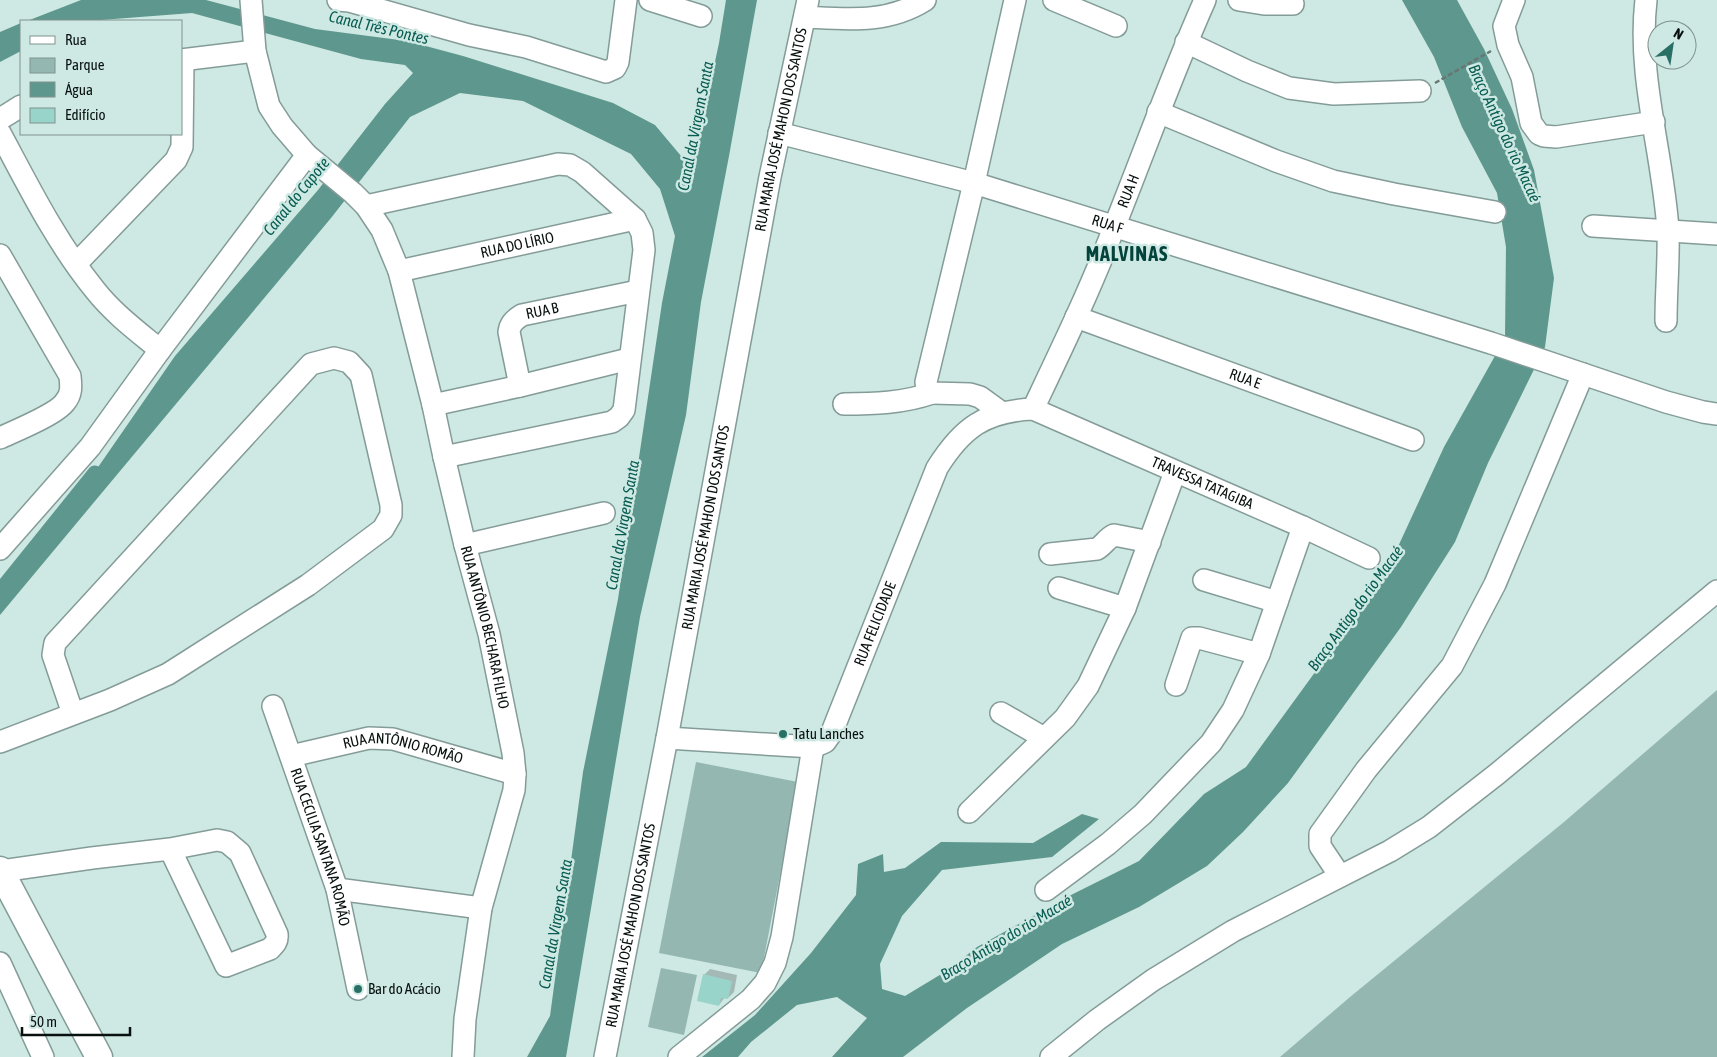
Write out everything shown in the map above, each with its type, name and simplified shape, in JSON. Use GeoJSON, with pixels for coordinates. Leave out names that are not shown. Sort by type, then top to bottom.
{"type":"FeatureCollection","features":[{"type":"Feature","properties":{"kind":"main road"},"geometry":{"type":"LineString","coordinates":[[0,871],[99,1057]]}},
{"type":"Feature","properties":{"kind":"street"},"geometry":{"type":"LineString","coordinates":[[338,0],[469,35],[526,47],[606,72],[615,68],[618,62],[626,0]]}},
{"type":"Feature","properties":{"kind":"street"},"geometry":{"type":"LineString","coordinates":[[650,0],[701,16]]}},
{"type":"Feature","properties":{"kind":"street"},"geometry":{"type":"LineString","coordinates":[[806,9],[861,20],[886,16],[924,0]]}},
{"type":"Feature","properties":{"kind":"street"},"geometry":{"type":"LineString","coordinates":[[932,393],[927,388],[926,382],[974,183],[1015,0]]}},
{"type":"Feature","properties":{"kind":"street"},"geometry":{"type":"LineString","coordinates":[[1054,0],[1116,26]]}},
{"type":"Feature","properties":{"kind":"street","name":"RUA H"},"geometry":{"type":"LineString","coordinates":[[1034,409],[1115,227],[1158,112],[1205,0]]}},
{"type":"Feature","properties":{"kind":"street"},"geometry":{"type":"LineString","coordinates":[[1239,0],[1264,4],[1293,4]]}},
{"type":"Feature","properties":{"kind":"street"},"geometry":{"type":"LineString","coordinates":[[1514,0],[1504,26],[1508,42],[1522,77],[1531,123],[1539,134],[1556,137],[1654,122]]}},
{"type":"Feature","properties":{"kind":"street"},"geometry":{"type":"LineString","coordinates":[[1646,0],[1644,14],[1648,93],[1654,122],[1668,230],[1666,321]]}},
{"type":"Feature","properties":{"kind":"street","name":"RUA ANTÔNIO BECHARA FILHO"},"geometry":{"type":"LineString","coordinates":[[251,1],[254,42],[270,106],[282,126],[313,159],[359,199],[382,230],[399,271],[433,405],[465,545],[489,634],[513,753],[514,790],[481,908],[464,1019],[463,1057]]}},
{"type":"Feature","properties":{"kind":"street","name":"RUA MARIA JOSÉ MAHON DOS SANTOS"},"geometry":{"type":"LineString","coordinates":[[605,1057],[667,738],[770,177],[806,9]]}},
{"type":"Feature","properties":{"kind":"street"},"geometry":{"type":"LineString","coordinates":[[76,264],[176,160],[182,147],[182,60],[254,42]]}},
{"type":"Feature","properties":{"kind":"street"},"geometry":{"type":"LineString","coordinates":[[1186,42],[1247,71],[1289,88],[1334,94],[1420,91]]}},
{"type":"Feature","properties":{"kind":"street"},"geometry":{"type":"LineString","coordinates":[[0,119],[20,107]]}},
{"type":"Feature","properties":{"kind":"street"},"geometry":{"type":"LineString","coordinates":[[1158,112],[1276,161],[1333,181],[1495,212]]}},
{"type":"Feature","properties":{"kind":"street"},"geometry":{"type":"LineString","coordinates":[[0,133],[46,220],[95,291],[111,308],[160,350]]}},
{"type":"Feature","properties":{"kind":"street","name":"RUA F"},"geometry":{"type":"LineString","coordinates":[[779,133],[974,183],[1491,343],[1666,402],[1717,414]]}},
{"type":"Feature","properties":{"kind":"street"},"geometry":{"type":"LineString","coordinates":[[0,549],[90,446],[160,350],[313,159]]}},
{"type":"Feature","properties":{"kind":"street"},"geometry":{"type":"LineString","coordinates":[[359,199],[558,164],[570,166],[582,172],[635,219],[642,232],[644,250],[624,410],[619,417],[612,422],[444,457]]}},
{"type":"Feature","properties":{"kind":"street","name":"RUA DO LÍRIO"},"geometry":{"type":"LineString","coordinates":[[399,271],[635,219]]}},
{"type":"Feature","properties":{"kind":"street"},"geometry":{"type":"LineString","coordinates":[[1593,226],[1717,234]]}},
{"type":"Feature","properties":{"kind":"street"},"geometry":{"type":"LineString","coordinates":[[0,255],[70,376],[72,389],[65,403],[50,414],[0,438]]}},
{"type":"Feature","properties":{"kind":"street","name":"RUA B"},"geometry":{"type":"LineString","coordinates":[[520,386],[509,332],[510,326],[516,319],[522,316],[638,292]]}},
{"type":"Feature","properties":{"kind":"street","name":"RUA E"},"geometry":{"type":"LineString","coordinates":[[1076,317],[1413,440]]}},
{"type":"Feature","properties":{"kind":"street"},"geometry":{"type":"LineString","coordinates":[[0,742],[110,700],[168,674],[308,585],[383,529],[391,514],[391,505],[361,375],[349,362],[334,358],[311,364],[55,642],[53,655],[73,714]]}},
{"type":"Feature","properties":{"kind":"street"},"geometry":{"type":"LineString","coordinates":[[433,405],[629,359]]}},
{"type":"Feature","properties":{"kind":"street"},"geometry":{"type":"LineString","coordinates":[[1340,876],[1320,846],[1320,834],[1366,770],[1452,666],[1495,584],[1582,374]]}},
{"type":"Feature","properties":{"kind":"street"},"geometry":{"type":"LineString","coordinates":[[844,404],[873,404],[919,397],[932,393],[970,394],[980,397],[1002,413]]}},
{"type":"Feature","properties":{"kind":"street","name":"RUA FELICIDADE"},"geometry":{"type":"LineString","coordinates":[[813,747],[824,742],[832,732],[937,468],[950,447],[964,433],[982,421],[1002,413],[1034,409]]}},
{"type":"Feature","properties":{"kind":"street","name":"TRAVESSA TATAGIBA"},"geometry":{"type":"LineString","coordinates":[[1034,409],[1303,527],[1369,558]]}},
{"type":"Feature","properties":{"kind":"street"},"geometry":{"type":"LineString","coordinates":[[969,812],[1065,718],[1088,686],[1125,608],[1176,472]]}},
{"type":"Feature","properties":{"kind":"street"},"geometry":{"type":"LineString","coordinates":[[465,545],[604,513]]}},
{"type":"Feature","properties":{"kind":"street"},"geometry":{"type":"LineString","coordinates":[[1046,890],[1108,844],[1143,814],[1211,743],[1233,710],[1259,654],[1303,527]]}},
{"type":"Feature","properties":{"kind":"street"},"geometry":{"type":"LineString","coordinates":[[1050,554],[1097,549],[1109,537],[1119,534],[1150,542]]}},
{"type":"Feature","properties":{"kind":"street"},"geometry":{"type":"LineString","coordinates":[[1204,580],[1277,602]]}},
{"type":"Feature","properties":{"kind":"street"},"geometry":{"type":"LineString","coordinates":[[1059,588],[1125,608]]}},
{"type":"Feature","properties":{"kind":"street"},"geometry":{"type":"LineString","coordinates":[[1051,1057],[1153,980],[1233,931],[1390,851],[1429,827],[1497,774],[1717,591]]}},
{"type":"Feature","properties":{"kind":"street"},"geometry":{"type":"LineString","coordinates":[[1176,685],[1192,638],[1259,654]]}},
{"type":"Feature","properties":{"kind":"street","name":"RUA CECILIA SANTANA ROMÃO"},"geometry":{"type":"LineString","coordinates":[[273,706],[337,890],[358,990]]}},
{"type":"Feature","properties":{"kind":"street"},"geometry":{"type":"LineString","coordinates":[[1001,713],[1044,738]]}},
{"type":"Feature","properties":{"kind":"street","name":"RUA ANTÔNIO ROMÃO"},"geometry":{"type":"LineString","coordinates":[[291,756],[370,738],[393,739],[515,774]]}},
{"type":"Feature","properties":{"kind":"street"},"geometry":{"type":"LineString","coordinates":[[667,738],[813,747],[782,937],[775,963],[766,983],[751,999],[679,1057]]}},
{"type":"Feature","properties":{"kind":"street"},"geometry":{"type":"LineString","coordinates":[[0,871],[170,849],[217,840],[227,842],[240,853],[277,934],[278,939],[275,945],[270,949],[226,966],[170,849]]}},
{"type":"Feature","properties":{"kind":"street"},"geometry":{"type":"LineString","coordinates":[[337,890],[481,908]]}},
{"type":"Feature","properties":{"kind":"street"},"geometry":{"type":"LineString","coordinates":[[0,963],[43,1057]]}},
{"type":"Feature","properties":{"kind":"path"},"geometry":{"type":"LineString","coordinates":[[1420,91],[1508,42]]}},
{"type":"Feature","properties":{"kind":"green space"},"geometry":{"type":"Polygon","coordinates":[[[1717,690],[1717,1057],[1280,1057],[1350,997],[1564,822],[1717,690]]]}},
{"type":"Feature","properties":{"kind":"green space"},"geometry":{"type":"Polygon","coordinates":[[[696,762],[798,782],[761,973],[659,953],[696,762]]]}},
{"type":"Feature","properties":{"kind":"green space"},"geometry":{"type":"Polygon","coordinates":[[[661,968],[697,975],[684,1035],[648,1027],[661,968]]]}},
{"type":"Feature","properties":{"kind":"water"},"geometry":{"type":"Polygon","coordinates":[[[81,0],[206,0],[315,29],[407,41],[463,56],[613,103],[655,125],[692,169],[719,43],[726,0],[757,0],[701,302],[686,415],[640,617],[566,1057],[527,1057],[550,1016],[583,772],[618,599],[662,303],[675,236],[660,189],[631,154],[523,101],[460,93],[410,117],[331,218],[0,615],[0,592],[76,499],[175,356],[318,190],[385,104],[413,73],[405,65],[361,59],[192,13],[101,20],[30,20],[81,0]]]}},
{"type":"Feature","properties":{"kind":"water","name":"Braço Antigo do rio Macaé"},"geometry":{"type":"Polygon","coordinates":[[[1402,0],[1457,0],[1484,49],[1512,109],[1534,170],[1554,278],[1545,347],[1488,463],[1455,542],[1401,627],[1288,783],[1243,832],[1207,866],[1139,907],[1062,944],[967,1008],[903,1057],[832,1057],[867,1018],[837,997],[797,1005],[751,1042],[738,1057],[702,1057],[755,1015],[811,953],[856,895],[858,864],[883,854],[884,872],[905,868],[941,842],[1033,843],[1082,814],[1099,819],[1052,857],[942,870],[902,916],[880,964],[882,989],[905,996],[948,970],[977,947],[1073,894],[1139,861],[1204,794],[1246,767],[1337,642],[1396,551],[1444,447],[1505,338],[1506,247],[1497,193],[1462,127],[1434,57],[1402,0]]]}},
{"type":"Feature","properties":{"kind":"water"},"geometry":{"type":"Polygon","coordinates":[[[20,23],[20,52],[0,62],[0,32],[20,23]]]}},
{"type":"Feature","properties":{"kind":"building"},"geometry":{"type":"Polygon","coordinates":[[[703,974],[732,981],[728,999],[721,998],[719,1006],[697,1001],[703,974]]]}},
{"type":"Feature","properties":{"kind":"waterway","name":"Canal do Capote"},"geometry":{"type":"LineString","coordinates":[[0,591],[95,473]]}},
{"type":"Feature","properties":{"kind":"place","name":"Tatu Lanches"},"geometry":{"type":"Point","coordinates":[783,734]}},
{"type":"Feature","properties":{"kind":"place","name":"Bar do Acácio"},"geometry":{"type":"Point","coordinates":[358,989]}},
{"type":"Feature","properties":{"kind":"district","name":"MALVINAS"},"geometry":{"type":"Point","coordinates":[1127,254]}},
{"type":"Feature","properties":{"kind":"water label","name":"Canal Três Pontes"},"geometry":{"type":"Point","coordinates":[379,27]}},
{"type":"Feature","properties":{"kind":"water label","name":"Canal da Virgem Santa"},"geometry":{"type":"Point","coordinates":[695,126]}},
{"type":"Feature","properties":{"kind":"water label","name":"Canal da Virgem Santa"},"geometry":{"type":"Point","coordinates":[622,525]}},
{"type":"Feature","properties":{"kind":"water label","name":"Canal da Virgem Santa"},"geometry":{"type":"Point","coordinates":[555,924]}}]}
